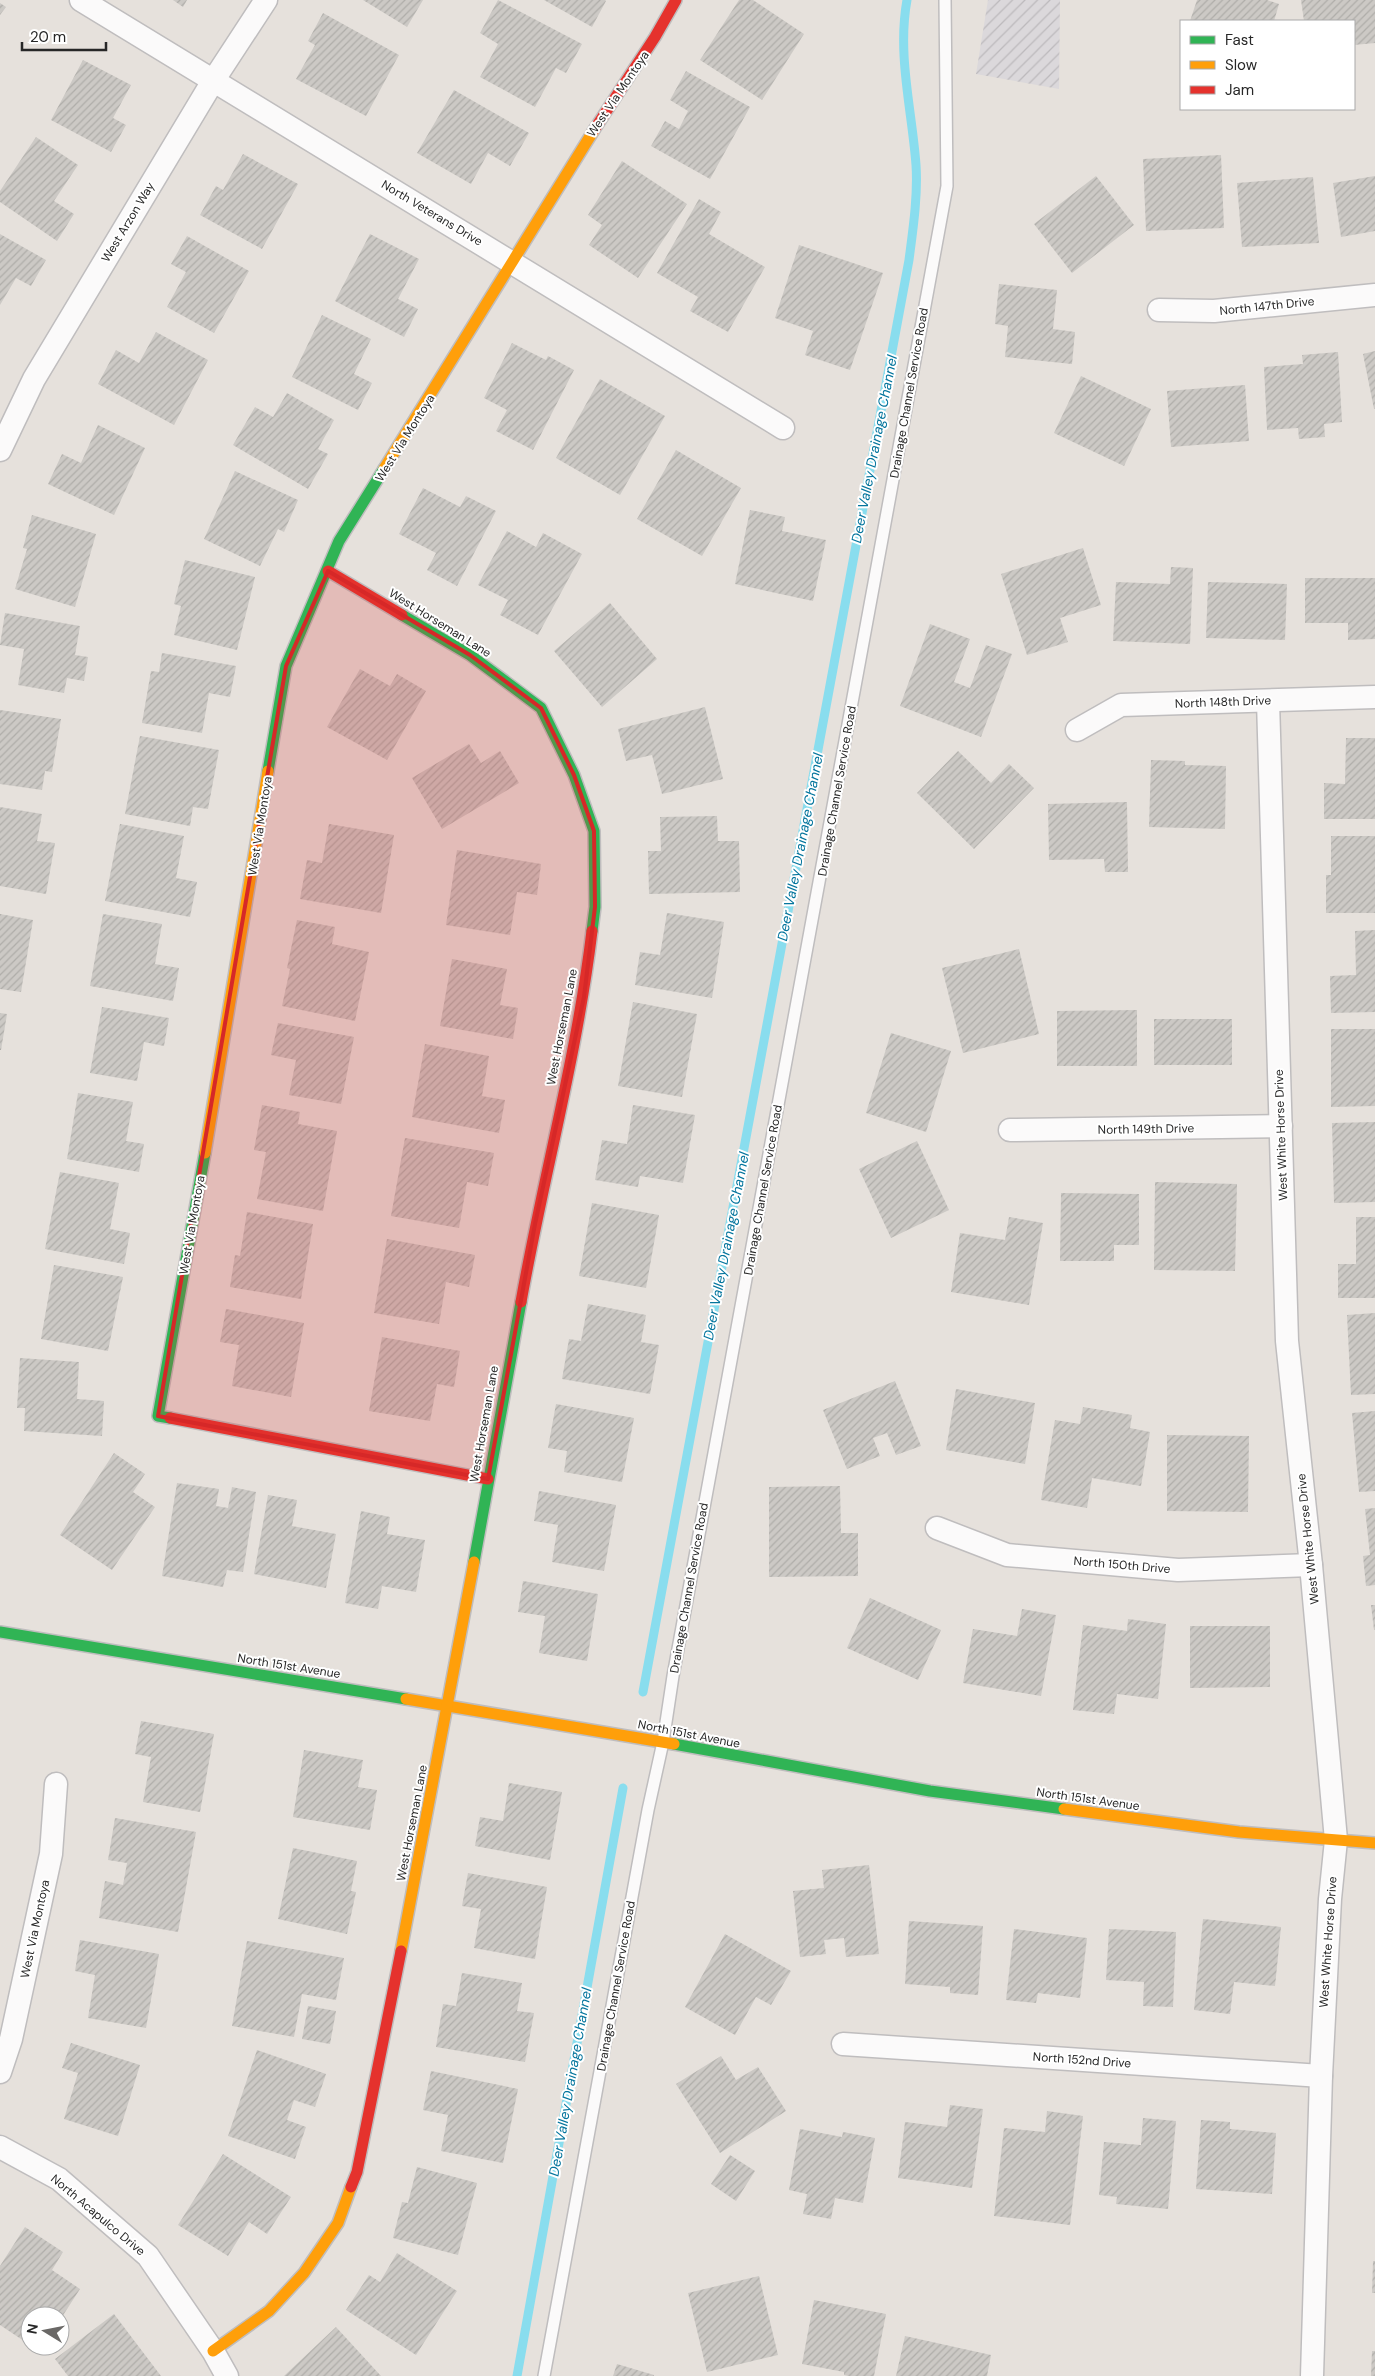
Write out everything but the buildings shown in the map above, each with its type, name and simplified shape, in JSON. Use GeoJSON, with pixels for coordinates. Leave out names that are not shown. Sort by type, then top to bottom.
{"type":"FeatureCollection","features":[{"type":"Feature","properties":{"kind":"street","name":"North Veterans Drive"},"geometry":{"type":"LineString","coordinates":[[81,0],[514,262],[783,428]]}},
{"type":"Feature","properties":{"kind":"street","name":"West Arzon Way"},"geometry":{"type":"LineString","coordinates":[[0,450],[34,379],[213,81],[266,0]]}},
{"type":"Feature","properties":{"kind":"street","name":"West Via Montoya"},"geometry":{"type":"LineString","coordinates":[[488,1479],[158,1416],[178,1308],[286,666],[328,571],[339,541],[514,262],[561,180],[656,38],[676,0]]}},
{"type":"Feature","properties":{"kind":"street","name":"North 147th Drive"},"geometry":{"type":"LineString","coordinates":[[1159,310],[1214,312],[1375,295]]}},
{"type":"Feature","properties":{"kind":"street","name":"West Horseman Lane"},"geometry":{"type":"LineString","coordinates":[[213,2351],[269,2311],[304,2273],[338,2223],[357,2172],[448,1706],[535,1224],[584,997],[596,906],[594,831],[574,775],[540,708],[470,655],[328,571]]}},
{"type":"Feature","properties":{"kind":"street","name":"North 148th Drive"},"geometry":{"type":"LineString","coordinates":[[1077,730],[1121,705],[1375,697]]}},
{"type":"Feature","properties":{"kind":"street","name":"West White Horse Drive"},"geometry":{"type":"LineString","coordinates":[[1268,701],[1287,1341],[1311,1565],[1336,1840],[1330,1899],[1321,2076],[1312,2376]]}},
{"type":"Feature","properties":{"kind":"street","name":"North 149th Drive"},"geometry":{"type":"LineString","coordinates":[[1010,1130],[1281,1126]]}},
{"type":"Feature","properties":{"kind":"street","name":"North 150th Drive"},"geometry":{"type":"LineString","coordinates":[[937,1528],[1007,1555],[1178,1570],[1311,1565]]}},
{"type":"Feature","properties":{"kind":"street","name":"North 151st Avenue"},"geometry":{"type":"LineString","coordinates":[[0,1632],[663,1742],[930,1792],[1239,1832],[1375,1843]]}},
{"type":"Feature","properties":{"kind":"street","name":"West Via Montoya"},"geometry":{"type":"LineString","coordinates":[[0,2072],[11,2039],[51,1854],[56,1784]]}},
{"type":"Feature","properties":{"kind":"street","name":"North 152nd Drive"},"geometry":{"type":"LineString","coordinates":[[843,2044],[1321,2076]]}},
{"type":"Feature","properties":{"kind":"street","name":"North Acapulco Drive"},"geometry":{"type":"LineString","coordinates":[[0,2147],[59,2179],[148,2256],[213,2351],[227,2376]]}},
{"type":"Feature","properties":{"kind":"lane","name":"Drainage Channel Service Road"},"geometry":{"type":"LineString","coordinates":[[544,2376],[648,1810],[663,1742],[673,1676],[947,186],[945,0]]}},
{"type":"Feature","properties":{"kind":"highlighted area"},"geometry":{"type":"Polygon","coordinates":[[[328,571],[470,655],[541,708],[574,775],[594,831],[595,907],[584,997],[535,1224],[488,1479],[158,1416],[286,666],[328,571]]]}},
{"type":"Feature","properties":{"kind":"shaded area"},"geometry":{"type":"Polygon","coordinates":[[[988,0],[1060,0],[1059,89],[976,74],[988,0]]]}},
{"type":"Feature","properties":{"kind":"waterway","name":"Deer Valley Drainage Channel"},"geometry":{"type":"LineString","coordinates":[[643,1692],[909,260],[915,212],[916,165],[904,62],[904,21],[907,0]]}},
{"type":"Feature","properties":{"kind":"waterway","name":"Deer Valley Drainage Channel"},"geometry":{"type":"LineString","coordinates":[[517,2376],[623,1788]]}},
{"type":"Feature","properties":{"kind":"traffic: fast"},"geometry":{"type":"LineString","coordinates":[[268,771],[286,666],[339,541],[384,469]]}},
{"type":"Feature","properties":{"kind":"traffic: fast"},"geometry":{"type":"LineString","coordinates":[[402,615],[470,655],[541,708],[574,775],[594,831],[595,907],[592,931]]}},
{"type":"Feature","properties":{"kind":"traffic: fast"},"geometry":{"type":"LineString","coordinates":[[170,1418],[158,1416],[205,1153]]}},
{"type":"Feature","properties":{"kind":"traffic: fast"},"geometry":{"type":"LineString","coordinates":[[474,1562],[521,1302]]}},
{"type":"Feature","properties":{"kind":"traffic: fast"},"geometry":{"type":"LineString","coordinates":[[0,1632],[406,1699]]}},
{"type":"Feature","properties":{"kind":"traffic: fast"},"geometry":{"type":"LineString","coordinates":[[674,1744],[930,1791],[1064,1809]]}},
{"type":"Feature","properties":{"kind":"traffic: slow"},"geometry":{"type":"LineString","coordinates":[[384,469],[594,130]]}},
{"type":"Feature","properties":{"kind":"traffic: slow"},"geometry":{"type":"LineString","coordinates":[[205,1153],[268,771]]}},
{"type":"Feature","properties":{"kind":"traffic: slow"},"geometry":{"type":"LineString","coordinates":[[401,1951],[474,1562]]}},
{"type":"Feature","properties":{"kind":"traffic: slow"},"geometry":{"type":"LineString","coordinates":[[406,1699],[674,1744]]}},
{"type":"Feature","properties":{"kind":"traffic: slow"},"geometry":{"type":"LineString","coordinates":[[1064,1809],[1239,1832],[1375,1843]]}},
{"type":"Feature","properties":{"kind":"traffic: slow"},"geometry":{"type":"LineString","coordinates":[[213,2351],[269,2311],[304,2273],[338,2223],[351,2187]]}},
{"type":"Feature","properties":{"kind":"traffic: jam"},"geometry":{"type":"LineString","coordinates":[[594,130],[655,37],[676,0]]}},
{"type":"Feature","properties":{"kind":"traffic: jam"},"geometry":{"type":"LineString","coordinates":[[328,571],[402,615]]}},
{"type":"Feature","properties":{"kind":"traffic: jam"},"geometry":{"type":"LineString","coordinates":[[521,1302],[578,1024],[592,931]]}},
{"type":"Feature","properties":{"kind":"traffic: jam"},"geometry":{"type":"LineString","coordinates":[[170,1418],[488,1479]]}},
{"type":"Feature","properties":{"kind":"traffic: jam"},"geometry":{"type":"LineString","coordinates":[[351,2187],[357,2172],[401,1951]]}}]}
